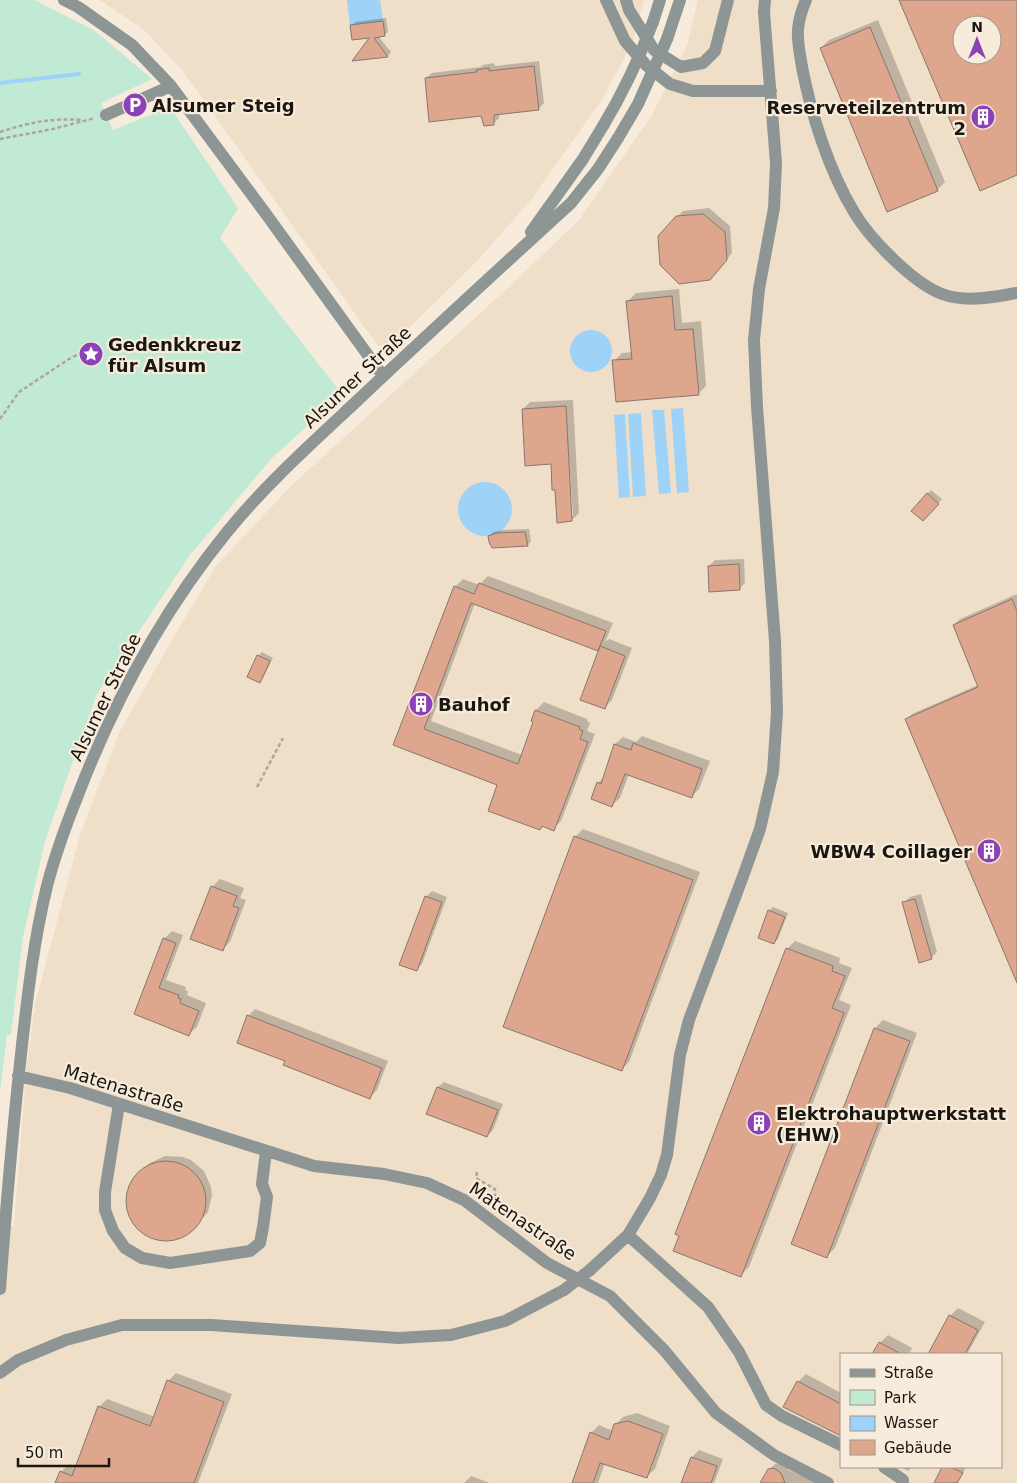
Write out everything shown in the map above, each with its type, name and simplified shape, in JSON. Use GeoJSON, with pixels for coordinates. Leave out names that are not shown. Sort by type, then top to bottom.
{"type":"FeatureCollection","features":[{"type":"Feature","properties":{"kind":"street"},"geometry":{"type":"LineString","coordinates":[[64,0],[78,7],[132,45],[171,86],[383,376]]}},
{"type":"Feature","properties":{"kind":"street"},"geometry":{"type":"LineString","coordinates":[[606,0],[625,41],[646,65],[670,84],[693,91],[771,91]]}},
{"type":"Feature","properties":{"kind":"street"},"geometry":{"type":"LineString","coordinates":[[626,0],[629,10],[654,50],[681,67],[704,63],[715,51],[728,0]]}},
{"type":"Feature","properties":{"kind":"street","name":"Alsumer Straße"},"geometry":{"type":"LineString","coordinates":[[515,255],[583,160],[618,102],[642,50],[660,0]]}},
{"type":"Feature","properties":{"kind":"street","name":"Alsumer Straße"},"geometry":{"type":"LineString","coordinates":[[0,1289],[18,1076],[35,940],[60,840],[96,750],[130,678],[153,638],[189,583],[227,532],[290,464],[571,203],[598,169],[638,104],[667,39],[680,0]]}},
{"type":"Feature","properties":{"kind":"street"},"geometry":{"type":"LineString","coordinates":[[0,1373],[18,1360],[66,1340],[122,1325],[212,1325],[398,1338],[451,1335],[505,1321],[564,1290],[590,1270],[628,1235],[650,1198],[667,1154],[680,1055],[688,1020],[760,829],[773,772],[777,712],[775,641],[754,340],[759,289],[774,208],[776,163],[764,12],[766,0]]}},
{"type":"Feature","properties":{"kind":"street"},"geometry":{"type":"LineString","coordinates":[[806,0],[798,28],[798,40],[807,92],[834,172],[854,213],[886,252],[904,269],[924,284],[942,293],[963,299],[1017,293]]}},
{"type":"Feature","properties":{"kind":"street"},"geometry":{"type":"LineString","coordinates":[[106,115],[171,86]]}},
{"type":"Feature","properties":{"kind":"street","name":"Matenastraße"},"geometry":{"type":"LineString","coordinates":[[18,1076],[70,1088],[314,1166],[384,1174],[427,1183],[464,1200],[547,1263],[610,1296],[664,1350],[716,1413],[774,1455],[828,1483]]}},
{"type":"Feature","properties":{"kind":"street"},"geometry":{"type":"LineString","coordinates":[[119,1104],[106,1192],[106,1210],[113,1232],[125,1248],[142,1258],[170,1263],[250,1251],[260,1242],[263,1227],[267,1197],[262,1184],[266,1151]]}},
{"type":"Feature","properties":{"kind":"street"},"geometry":{"type":"LineString","coordinates":[[628,1235],[708,1307],[739,1352],[766,1405],[782,1416],[840,1445]]}},
{"type":"Feature","properties":{"kind":"street"},"geometry":{"type":"LineString","coordinates":[[885,1468],[903,1480],[903,1483]]}},
{"type":"Feature","properties":{"kind":"path"},"geometry":{"type":"LineString","coordinates":[[0,139],[53,129],[106,115]]}},
{"type":"Feature","properties":{"kind":"path"},"geometry":{"type":"LineString","coordinates":[[0,132],[26,124],[59,119],[87,120]]}},
{"type":"Feature","properties":{"kind":"path"},"geometry":{"type":"LineString","coordinates":[[0,418],[19,392],[69,358],[90,348]]}},
{"type":"Feature","properties":{"kind":"path"},"geometry":{"type":"LineString","coordinates":[[258,787],[283,738]]}},
{"type":"Feature","properties":{"kind":"path"},"geometry":{"type":"LineString","coordinates":[[476,1172],[476,1178],[495,1189],[496,1223]]}},
{"type":"Feature","properties":{"kind":"shaded area"},"geometry":{"type":"Polygon","coordinates":[[[100,0],[644,0],[632,44],[601,101],[530,201],[478,260],[395,342],[378,346],[183,71],[143,29],[100,0]]]}},
{"type":"Feature","properties":{"kind":"shaded area"},"geometry":{"type":"Polygon","coordinates":[[[698,0],[1017,0],[1017,1483],[0,1483],[0,1226],[14,1226],[26,1072],[35,1004],[80,835],[119,733],[216,566],[292,485],[511,285],[579,220],[652,115],[687,45],[698,0]]]}},
{"type":"Feature","properties":{"kind":"green space"},"geometry":{"type":"Polygon","coordinates":[[[0,0],[35,0],[95,31],[152,79],[101,103],[113,130],[170,107],[238,208],[220,238],[342,394],[272,458],[190,555],[96,696],[45,841],[23,937],[11,1034],[7,1035],[0,1092],[0,0]]]}},
{"type":"Feature","properties":{"kind":"water"},"geometry":{"type":"Polygon","coordinates":[[[347,0],[380,0],[383,21],[350,25],[347,0]]]}},
{"type":"Feature","properties":{"kind":"water"},"geometry":{"type":"Polygon","coordinates":[[[595,330],[603,333],[609,339],[612,351],[609,363],[603,369],[587,372],[579,369],[573,363],[570,347],[573,339],[579,333],[595,330]]]}},
{"type":"Feature","properties":{"kind":"water"},"geometry":{"type":"Polygon","coordinates":[[[683,408],[689,492],[677,493],[671,409],[683,408]]]}},
{"type":"Feature","properties":{"kind":"water"},"geometry":{"type":"Polygon","coordinates":[[[652,410],[664,410],[671,493],[659,494],[652,410]]]}},
{"type":"Feature","properties":{"kind":"water"},"geometry":{"type":"Polygon","coordinates":[[[641,413],[646,496],[633,497],[628,414],[641,413]]]}},
{"type":"Feature","properties":{"kind":"water"},"geometry":{"type":"Polygon","coordinates":[[[625,414],[630,497],[619,498],[614,415],[625,414]]]}},
{"type":"Feature","properties":{"kind":"water"},"geometry":{"type":"Polygon","coordinates":[[[485,482],[495,484],[504,490],[510,499],[512,509],[510,519],[504,528],[495,534],[485,536],[475,534],[466,528],[460,519],[458,509],[460,499],[466,490],[475,484],[485,482]]]}},
{"type":"Feature","properties":{"kind":"building","name":"Reserveteilzentrum 2"},"geometry":{"type":"Polygon","coordinates":[[[899,0],[1017,0],[1017,175],[980,191],[899,0]]]}},
{"type":"Feature","properties":{"kind":"building"},"geometry":{"type":"Polygon","coordinates":[[[383,21],[385,36],[374,38],[388,57],[352,61],[369,38],[352,40],[350,25],[383,21]]]}},
{"type":"Feature","properties":{"kind":"building"},"geometry":{"type":"Polygon","coordinates":[[[870,27],[938,191],[887,212],[820,48],[870,27]]]}},
{"type":"Feature","properties":{"kind":"building"},"geometry":{"type":"Polygon","coordinates":[[[534,66],[539,110],[494,115],[494,125],[484,126],[481,116],[429,122],[425,78],[477,72],[476,70],[489,68],[489,71],[534,66]]]}},
{"type":"Feature","properties":{"kind":"building"},"geometry":{"type":"Polygon","coordinates":[[[703,214],[725,232],[727,260],[710,280],[679,284],[660,265],[658,236],[676,216],[703,214]]]}},
{"type":"Feature","properties":{"kind":"building"},"geometry":{"type":"Polygon","coordinates":[[[672,296],[675,330],[693,329],[699,395],[616,402],[612,360],[632,359],[626,301],[672,296]]]}},
{"type":"Feature","properties":{"kind":"building"},"geometry":{"type":"Polygon","coordinates":[[[566,406],[572,521],[557,523],[555,490],[552,490],[551,464],[525,466],[522,409],[566,406]]]}},
{"type":"Feature","properties":{"kind":"building"},"geometry":{"type":"Polygon","coordinates":[[[927,493],[939,504],[923,521],[911,511],[927,493]]]}},
{"type":"Feature","properties":{"kind":"building"},"geometry":{"type":"Polygon","coordinates":[[[525,532],[528,546],[492,548],[489,542],[488,536],[497,533],[525,532]]]}},
{"type":"Feature","properties":{"kind":"building"},"geometry":{"type":"Polygon","coordinates":[[[739,564],[740,590],[709,592],[708,566],[739,564]]]}},
{"type":"Feature","properties":{"kind":"building","name":"Bauhof"},"geometry":{"type":"Polygon","coordinates":[[[479,583],[606,631],[598,651],[471,603],[424,729],[518,764],[533,722],[531,721],[535,710],[580,727],[579,729],[583,731],[580,739],[588,742],[554,831],[542,826],[540,830],[488,811],[497,785],[393,745],[454,586],[474,594],[479,583]]]}},
{"type":"Feature","properties":{"kind":"building","name":"WBW4 Coillager"},"geometry":{"type":"Polygon","coordinates":[[[1012,599],[1017,611],[1017,983],[905,719],[978,687],[953,625],[1012,599]]]}},
{"type":"Feature","properties":{"kind":"building"},"geometry":{"type":"Polygon","coordinates":[[[600,646],[625,656],[605,709],[580,700],[600,646]]]}},
{"type":"Feature","properties":{"kind":"building"},"geometry":{"type":"Polygon","coordinates":[[[257,655],[270,661],[260,683],[247,677],[257,655]]]}},
{"type":"Feature","properties":{"kind":"building"},"geometry":{"type":"Polygon","coordinates":[[[633,743],[702,769],[692,798],[625,774],[612,807],[591,799],[597,782],[601,784],[614,744],[631,750],[633,743]]]}},
{"type":"Feature","properties":{"kind":"building"},"geometry":{"type":"Polygon","coordinates":[[[574,836],[693,880],[622,1071],[503,1027],[574,836]]]}},
{"type":"Feature","properties":{"kind":"building"},"geometry":{"type":"Polygon","coordinates":[[[211,886],[237,896],[233,906],[239,908],[223,951],[190,939],[211,886]]]}},
{"type":"Feature","properties":{"kind":"building"},"geometry":{"type":"Polygon","coordinates":[[[425,896],[442,902],[417,971],[399,965],[425,896]]]}},
{"type":"Feature","properties":{"kind":"building"},"geometry":{"type":"Polygon","coordinates":[[[915,899],[932,959],[919,963],[902,902],[915,899]]]}},
{"type":"Feature","properties":{"kind":"building"},"geometry":{"type":"Polygon","coordinates":[[[768,910],[785,917],[774,944],[758,938],[768,910]]]}},
{"type":"Feature","properties":{"kind":"building"},"geometry":{"type":"Polygon","coordinates":[[[163,938],[176,943],[159,988],[179,995],[180,1003],[199,1011],[189,1036],[134,1014],[163,938]]]}},
{"type":"Feature","properties":{"kind":"building","name":"Elektrohauptwerkstatt (EHW)"},"geometry":{"type":"Polygon","coordinates":[[[786,948],[833,966],[832,971],[845,976],[832,1008],[844,1013],[741,1277],[673,1251],[679,1236],[675,1234],[786,948]]]}},
{"type":"Feature","properties":{"kind":"building"},"geometry":{"type":"Polygon","coordinates":[[[247,1015],[382,1068],[370,1099],[283,1065],[285,1061],[237,1043],[247,1015]]]}},
{"type":"Feature","properties":{"kind":"building"},"geometry":{"type":"Polygon","coordinates":[[[874,1028],[910,1041],[827,1258],[791,1244],[874,1028]]]}},
{"type":"Feature","properties":{"kind":"building"},"geometry":{"type":"Polygon","coordinates":[[[437,1087],[498,1110],[487,1137],[426,1114],[437,1087]]]}},
{"type":"Feature","properties":{"kind":"building"},"geometry":{"type":"Polygon","coordinates":[[[158,1161],[174,1161],[195,1172],[206,1193],[206,1209],[195,1230],[174,1241],[158,1241],[144,1235],[132,1223],[126,1209],[126,1193],[132,1179],[144,1167],[158,1161]]]}},
{"type":"Feature","properties":{"kind":"building"},"geometry":{"type":"Polygon","coordinates":[[[949,1315],[978,1330],[966,1353],[929,1353],[949,1315]]]}},
{"type":"Feature","properties":{"kind":"building"},"geometry":{"type":"Polygon","coordinates":[[[879,1342],[899,1353],[873,1353],[879,1342]]]}},
{"type":"Feature","properties":{"kind":"building"},"geometry":{"type":"Polygon","coordinates":[[[167,1380],[224,1402],[194,1483],[55,1483],[60,1471],[72,1476],[98,1406],[150,1426],[167,1380]]]}},
{"type":"Feature","properties":{"kind":"building"},"geometry":{"type":"Polygon","coordinates":[[[797,1381],[840,1403],[840,1436],[783,1407],[797,1381]]]}},
{"type":"Feature","properties":{"kind":"building"},"geometry":{"type":"Polygon","coordinates":[[[628,1421],[663,1434],[647,1478],[600,1463],[593,1483],[572,1483],[590,1432],[609,1440],[614,1424],[628,1421]]]}},
{"type":"Feature","properties":{"kind":"building"},"geometry":{"type":"Polygon","coordinates":[[[691,1457],[717,1466],[711,1483],[681,1483],[691,1457]]]}},
{"type":"Feature","properties":{"kind":"building"},"geometry":{"type":"Polygon","coordinates":[[[774,1468],[781,1473],[785,1483],[760,1483],[768,1469],[774,1468]]]}},
{"type":"Feature","properties":{"kind":"building"},"geometry":{"type":"Polygon","coordinates":[[[942,1468],[953,1468],[963,1473],[957,1483],[934,1483],[942,1468]]]}},
{"type":"Feature","properties":{"kind":"waterway"},"geometry":{"type":"LineString","coordinates":[[0,83],[79,74]]}},
{"type":"Feature","properties":{"kind":"place","name":"Alsumer Steig"},"geometry":{"type":"Point","coordinates":[135,105]}},
{"type":"Feature","properties":{"kind":"place","name":"Reserveteilzentrum 2"},"geometry":{"type":"Point","coordinates":[983,117]}},
{"type":"Feature","properties":{"kind":"place","name":"Gedenkkreuz für Alsum"},"geometry":{"type":"Point","coordinates":[91,354]}},
{"type":"Feature","properties":{"kind":"place","name":"Bauhof"},"geometry":{"type":"Point","coordinates":[421,704]}},
{"type":"Feature","properties":{"kind":"place","name":"WBW4 Coillager"},"geometry":{"type":"Point","coordinates":[989,851]}},
{"type":"Feature","properties":{"kind":"place","name":"Elektrohauptwerkstatt (EHW)"},"geometry":{"type":"Point","coordinates":[759,1123]}}]}
